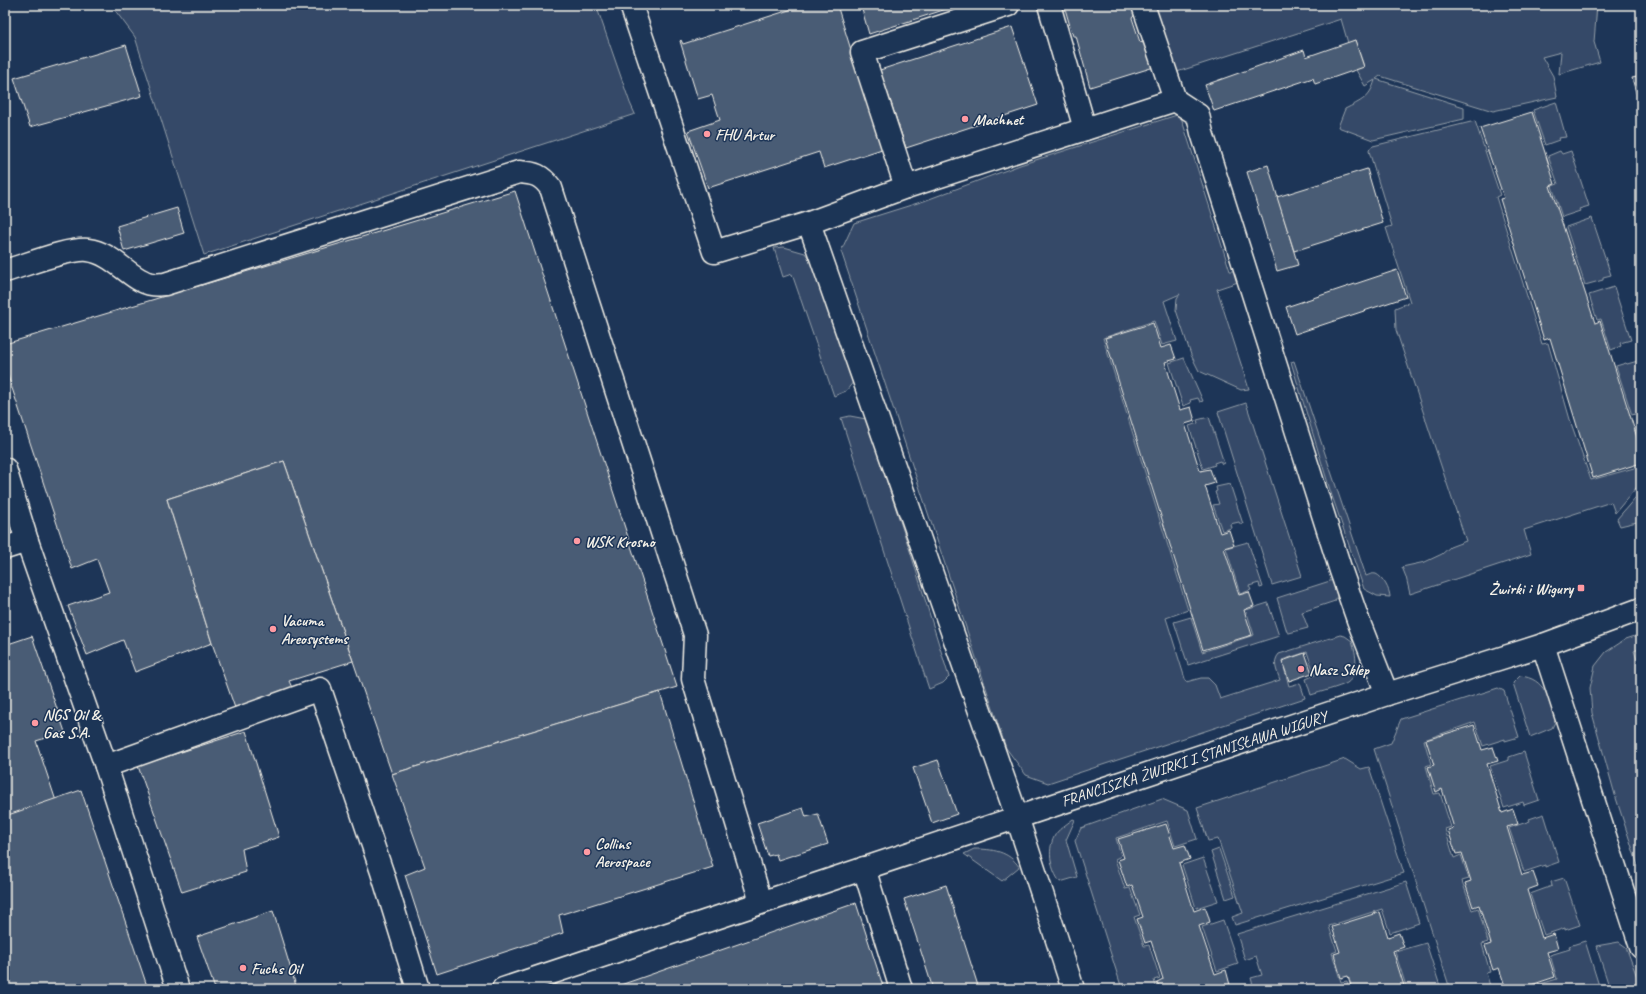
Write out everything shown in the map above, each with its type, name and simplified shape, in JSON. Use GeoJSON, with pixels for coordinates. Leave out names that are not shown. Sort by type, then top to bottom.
{"type":"FeatureCollection","features":[{"type":"Feature","properties":{"kind":"street"},"geometry":{"type":"LineString","coordinates":[[631,5],[714,252],[809,223],[906,187],[1175,100]]}},
{"type":"Feature","properties":{"kind":"street"},"geometry":{"type":"LineString","coordinates":[[906,187],[862,52],[1008,5]]}},
{"type":"Feature","properties":{"kind":"street"},"geometry":{"type":"LineString","coordinates":[[1049,5],[1085,129]]}},
{"type":"Feature","properties":{"kind":"street"},"geometry":{"type":"LineString","coordinates":[[1143,5],[1175,100],[1198,115],[1202,133],[1346,585],[1387,694]]}},
{"type":"Feature","properties":{"kind":"street"},"geometry":{"type":"LineString","coordinates":[[5,270],[74,251],[89,250],[106,256],[140,280],[152,284],[165,284],[518,172],[533,173],[544,178],[551,188],[554,196],[695,635],[693,679],[761,902]]}},
{"type":"Feature","properties":{"kind":"street"},"geometry":{"type":"LineString","coordinates":[[809,223],[1017,817],[1073,989]]}},
{"type":"Feature","properties":{"kind":"street"},"geometry":{"type":"LineString","coordinates":[[5,469],[27,541],[106,766],[178,989]]}},
{"type":"Feature","properties":{"kind":"street"},"geometry":{"type":"LineString","coordinates":[[5,548],[27,541]]}},
{"type":"Feature","properties":{"kind":"street","name":"FRANCISZKA ŻWIRKI I STANISŁAWA WIGURY"},"geometry":{"type":"LineString","coordinates":[[503,989],[1387,694],[1543,645],[1641,609]]}},
{"type":"Feature","properties":{"kind":"street"},"geometry":{"type":"LineString","coordinates":[[1543,645],[1641,947]]}},
{"type":"Feature","properties":{"kind":"street"},"geometry":{"type":"LineString","coordinates":[[106,766],[320,689],[382,872],[418,989]]}},
{"type":"Feature","properties":{"kind":"street"},"geometry":{"type":"LineString","coordinates":[[864,868],[902,989]]}},
{"type":"Feature","properties":{"kind":"shaded area"},"geometry":{"type":"Polygon","coordinates":[[[111,5],[596,5],[635,114],[204,255],[135,37],[111,5]]]}},
{"type":"Feature","properties":{"kind":"shaded area"},"geometry":{"type":"Polygon","coordinates":[[[1154,5],[1597,5],[1594,42],[1600,62],[1559,74],[1561,52],[1542,57],[1553,76],[1557,97],[1493,111],[1380,76],[1376,79],[1464,107],[1464,119],[1373,140],[1338,127],[1345,109],[1368,95],[1375,80],[1365,86],[1356,70],[1364,66],[1355,40],[1348,43],[1341,19],[1177,72],[1154,5]]]}},
{"type":"Feature","properties":{"kind":"shaded area"},"geometry":{"type":"Polygon","coordinates":[[[1556,102],[1566,137],[1558,138],[1559,140],[1545,145],[1533,110],[1556,102]]]}},
{"type":"Feature","properties":{"kind":"shaded area"},"geometry":{"type":"Polygon","coordinates":[[[1180,114],[1230,271],[1234,271],[1238,282],[1217,289],[1249,389],[1241,390],[1199,371],[1191,355],[1176,310],[1177,298],[1180,294],[1164,301],[1177,341],[1162,345],[1154,321],[1103,338],[1188,610],[1166,618],[1186,682],[1201,678],[1208,678],[1215,685],[1220,699],[1280,680],[1275,663],[1279,654],[1340,635],[1345,636],[1352,641],[1356,657],[1355,669],[1354,674],[1347,683],[1311,695],[1306,679],[1315,675],[1307,652],[1282,660],[1289,686],[1300,683],[1305,698],[1048,783],[1026,775],[1006,748],[841,251],[854,223],[924,201],[1020,165],[1180,114]]]}},
{"type":"Feature","properties":{"kind":"shaded area"},"geometry":{"type":"Polygon","coordinates":[[[1475,121],[1500,195],[1496,197],[1542,344],[1548,343],[1571,423],[1591,480],[1641,466],[1641,482],[1615,513],[1611,502],[1524,530],[1531,554],[1410,594],[1402,567],[1425,562],[1442,554],[1450,547],[1466,541],[1396,330],[1395,308],[1410,302],[1386,228],[1392,226],[1369,151],[1373,146],[1475,121]]]}},
{"type":"Feature","properties":{"kind":"shaded area"},"geometry":{"type":"Polygon","coordinates":[[[1560,151],[1562,154],[1571,151],[1589,206],[1579,209],[1580,211],[1562,217],[1552,186],[1558,184],[1548,156],[1560,151]]]}},
{"type":"Feature","properties":{"kind":"shaded area"},"geometry":{"type":"Polygon","coordinates":[[[1592,218],[1611,275],[1603,277],[1603,280],[1585,285],[1566,227],[1592,218]]]}},
{"type":"Feature","properties":{"kind":"shaded area"},"geometry":{"type":"Polygon","coordinates":[[[784,247],[805,253],[810,260],[854,381],[846,391],[834,396],[792,274],[783,277],[774,248],[784,247]]]}},
{"type":"Feature","properties":{"kind":"shaded area"},"geometry":{"type":"Polygon","coordinates":[[[1614,287],[1631,340],[1620,343],[1621,346],[1611,350],[1601,319],[1597,320],[1589,295],[1614,287]]]}},
{"type":"Feature","properties":{"kind":"shaded area"},"geometry":{"type":"Polygon","coordinates":[[[1184,358],[1203,401],[1200,402],[1198,398],[1190,400],[1191,403],[1183,406],[1169,363],[1184,358]]]}},
{"type":"Feature","properties":{"kind":"shaded area"},"geometry":{"type":"Polygon","coordinates":[[[1294,361],[1366,576],[1376,574],[1379,576],[1386,584],[1390,597],[1377,596],[1364,589],[1330,490],[1291,362],[1294,361]]]}},
{"type":"Feature","properties":{"kind":"shaded area"},"geometry":{"type":"Polygon","coordinates":[[[1638,361],[1641,370],[1641,412],[1632,415],[1616,366],[1638,361]]]}},
{"type":"Feature","properties":{"kind":"shaded area"},"geometry":{"type":"Polygon","coordinates":[[[1246,403],[1302,576],[1272,585],[1218,412],[1246,403]]]}},
{"type":"Feature","properties":{"kind":"shaded area"},"geometry":{"type":"Polygon","coordinates":[[[850,416],[866,419],[911,554],[949,677],[943,683],[929,689],[841,418],[850,416]]]}},
{"type":"Feature","properties":{"kind":"shaded area"},"geometry":{"type":"Polygon","coordinates":[[[1209,417],[1224,463],[1222,464],[1220,461],[1214,463],[1215,465],[1203,469],[1189,426],[1198,423],[1197,420],[1209,417]]]}},
{"type":"Feature","properties":{"kind":"shaded area"},"geometry":{"type":"Polygon","coordinates":[[[1230,484],[1243,524],[1241,525],[1239,522],[1230,524],[1231,528],[1222,531],[1213,505],[1219,504],[1215,492],[1217,491],[1216,487],[1230,484]]]}},
{"type":"Feature","properties":{"kind":"shaded area"},"geometry":{"type":"Polygon","coordinates":[[[1641,491],[1641,521],[1620,526],[1617,519],[1641,491]]]}},
{"type":"Feature","properties":{"kind":"shaded area"},"geometry":{"type":"Polygon","coordinates":[[[1248,542],[1263,587],[1260,588],[1259,583],[1249,586],[1251,590],[1240,594],[1226,548],[1248,542]]]}},
{"type":"Feature","properties":{"kind":"shaded area"},"geometry":{"type":"Polygon","coordinates":[[[1333,580],[1337,596],[1335,601],[1302,612],[1308,628],[1289,633],[1287,632],[1277,598],[1333,580]]]}},
{"type":"Feature","properties":{"kind":"shaded area"},"geometry":{"type":"Polygon","coordinates":[[[1268,603],[1279,636],[1188,665],[1174,622],[1191,617],[1202,652],[1254,635],[1246,610],[1268,603]]]}},
{"type":"Feature","properties":{"kind":"shaded area"},"geometry":{"type":"Polygon","coordinates":[[[1641,634],[1641,648],[1634,651],[1641,671],[1641,875],[1615,795],[1592,713],[1590,688],[1595,666],[1606,652],[1626,639],[1641,634]]]}},
{"type":"Feature","properties":{"kind":"shaded area"},"geometry":{"type":"Polygon","coordinates":[[[1520,676],[1535,681],[1541,686],[1549,698],[1556,720],[1552,728],[1530,737],[1513,683],[1520,676]]]}},
{"type":"Feature","properties":{"kind":"shaded area"},"geometry":{"type":"Polygon","coordinates":[[[1498,688],[1504,691],[1519,737],[1505,741],[1505,739],[1483,746],[1475,722],[1424,740],[1431,764],[1426,766],[1434,794],[1440,793],[1451,827],[1445,829],[1454,858],[1461,855],[1469,879],[1462,881],[1472,910],[1478,908],[1488,942],[1482,944],[1490,972],[1486,973],[1491,989],[1450,989],[1374,749],[1391,743],[1401,719],[1498,688]]]}},
{"type":"Feature","properties":{"kind":"shaded area"},"geometry":{"type":"Polygon","coordinates":[[[1524,752],[1539,800],[1524,805],[1523,802],[1504,808],[1490,766],[1509,760],[1509,757],[1524,752]]]}},
{"type":"Feature","properties":{"kind":"shaded area"},"geometry":{"type":"Polygon","coordinates":[[[1345,759],[1361,769],[1369,767],[1404,873],[1235,925],[1232,917],[1243,913],[1218,839],[1208,841],[1197,808],[1345,759]]]}},
{"type":"Feature","properties":{"kind":"shaded area"},"geometry":{"type":"Polygon","coordinates":[[[1162,799],[1188,810],[1197,839],[1175,846],[1167,821],[1116,838],[1121,856],[1115,859],[1125,889],[1130,888],[1140,915],[1134,917],[1144,946],[1149,945],[1160,978],[1154,980],[1157,989],[1122,989],[1075,841],[1081,828],[1162,799]]]}},
{"type":"Feature","properties":{"kind":"shaded area"},"geometry":{"type":"Polygon","coordinates":[[[1544,814],[1559,862],[1524,872],[1509,828],[1530,821],[1529,819],[1544,814]]]}},
{"type":"Feature","properties":{"kind":"shaded area"},"geometry":{"type":"Polygon","coordinates":[[[1073,819],[1075,820],[1066,840],[1077,877],[1060,882],[1052,866],[1050,854],[1052,842],[1057,832],[1073,819]]]}},
{"type":"Feature","properties":{"kind":"shaded area"},"geometry":{"type":"Polygon","coordinates":[[[974,849],[994,850],[1005,854],[1010,857],[1019,867],[1002,881],[964,854],[974,849]]]}},
{"type":"Feature","properties":{"kind":"shaded area"},"geometry":{"type":"Polygon","coordinates":[[[1219,849],[1235,896],[1226,899],[1211,852],[1219,849]]]}},
{"type":"Feature","properties":{"kind":"shaded area"},"geometry":{"type":"Polygon","coordinates":[[[1203,858],[1218,901],[1196,908],[1182,865],[1203,858]]]}},
{"type":"Feature","properties":{"kind":"shaded area"},"geometry":{"type":"Polygon","coordinates":[[[1564,878],[1580,925],[1544,935],[1530,894],[1552,886],[1551,882],[1564,878]]]}},
{"type":"Feature","properties":{"kind":"shaded area"},"geometry":{"type":"Polygon","coordinates":[[[1406,882],[1419,923],[1390,933],[1382,909],[1329,926],[1337,951],[1332,953],[1341,982],[1347,981],[1349,989],[1254,989],[1251,978],[1262,975],[1256,956],[1245,960],[1237,934],[1406,882]]]}},
{"type":"Feature","properties":{"kind":"shaded area"},"geometry":{"type":"Polygon","coordinates":[[[1223,920],[1238,964],[1217,971],[1202,927],[1223,920]]]}},
{"type":"Feature","properties":{"kind":"shaded area"},"geometry":{"type":"Polygon","coordinates":[[[1585,941],[1600,989],[1524,989],[1557,979],[1550,955],[1570,949],[1569,946],[1585,941]]]}},
{"type":"Feature","properties":{"kind":"shaded area"},"geometry":{"type":"Polygon","coordinates":[[[1619,942],[1626,947],[1640,985],[1627,989],[1610,989],[1596,946],[1619,942]]]}},
{"type":"Feature","properties":{"kind":"shaded area"},"geometry":{"type":"Polygon","coordinates":[[[1426,943],[1440,986],[1431,989],[1407,989],[1395,952],[1426,943]]]}},
{"type":"Feature","properties":{"kind":"building"},"geometry":{"type":"Polygon","coordinates":[[[805,5],[837,5],[882,149],[824,168],[819,152],[708,188],[688,131],[720,120],[712,95],[698,99],[680,41],[681,40],[683,44],[805,5]]]}},
{"type":"Feature","properties":{"kind":"building"},"geometry":{"type":"Polygon","coordinates":[[[959,5],[869,34],[861,6],[959,5]]]}},
{"type":"Feature","properties":{"kind":"building"},"geometry":{"type":"Polygon","coordinates":[[[1079,5],[1135,5],[1137,12],[1132,18],[1140,42],[1147,44],[1154,67],[1090,87],[1076,36],[1073,36],[1065,9],[1079,5]]]}},
{"type":"Feature","properties":{"kind":"building"},"geometry":{"type":"Polygon","coordinates":[[[1012,27],[1038,105],[906,148],[880,70],[1012,27]]]}},
{"type":"Feature","properties":{"kind":"building"},"geometry":{"type":"Polygon","coordinates":[[[1355,40],[1364,67],[1315,84],[1313,78],[1214,111],[1205,85],[1304,50],[1306,57],[1355,40]]]}},
{"type":"Feature","properties":{"kind":"building"},"geometry":{"type":"Polygon","coordinates":[[[126,45],[142,96],[30,127],[14,78],[126,45]]]}},
{"type":"Feature","properties":{"kind":"building"},"geometry":{"type":"Polygon","coordinates":[[[1641,76],[1641,107],[1640,107],[1632,78],[1641,76]]]}},
{"type":"Feature","properties":{"kind":"building"},"geometry":{"type":"Polygon","coordinates":[[[1532,112],[1555,184],[1550,186],[1595,323],[1600,321],[1641,450],[1641,463],[1593,478],[1550,338],[1544,340],[1500,199],[1504,198],[1480,128],[1532,112]]]}},
{"type":"Feature","properties":{"kind":"building"},"geometry":{"type":"Polygon","coordinates":[[[1268,165],[1298,265],[1277,271],[1247,172],[1268,165]]]}},
{"type":"Feature","properties":{"kind":"building"},"geometry":{"type":"Polygon","coordinates":[[[1367,169],[1383,223],[1294,251],[1277,197],[1367,169]]]}},
{"type":"Feature","properties":{"kind":"building"},"geometry":{"type":"Polygon","coordinates":[[[515,191],[677,687],[392,774],[284,461],[167,499],[212,643],[135,672],[123,640],[87,655],[68,606],[109,592],[97,559],[72,569],[5,367],[5,344],[515,191]]]}},
{"type":"Feature","properties":{"kind":"building"},"geometry":{"type":"Polygon","coordinates":[[[177,208],[184,233],[124,251],[117,226],[177,208]]]}},
{"type":"Feature","properties":{"kind":"building"},"geometry":{"type":"Polygon","coordinates":[[[1397,270],[1406,297],[1295,334],[1286,307],[1397,270]]]}},
{"type":"Feature","properties":{"kind":"building"},"geometry":{"type":"Polygon","coordinates":[[[1153,323],[1161,348],[1171,345],[1176,359],[1165,362],[1180,410],[1191,407],[1195,421],[1185,424],[1200,471],[1210,469],[1215,483],[1205,486],[1220,533],[1229,530],[1234,545],[1224,548],[1239,595],[1249,592],[1254,606],[1244,610],[1252,635],[1203,650],[1105,338],[1153,323]]]}},
{"type":"Feature","properties":{"kind":"building"},"geometry":{"type":"Polygon","coordinates":[[[284,461],[353,661],[289,681],[293,690],[235,708],[212,643],[167,499],[284,461]]]}},
{"type":"Feature","properties":{"kind":"building"},"geometry":{"type":"Polygon","coordinates":[[[32,636],[65,732],[36,741],[57,804],[5,821],[5,645],[32,636]]]}},
{"type":"Feature","properties":{"kind":"building"},"geometry":{"type":"Polygon","coordinates":[[[1305,653],[1312,673],[1289,681],[1282,661],[1305,653]]]}},
{"type":"Feature","properties":{"kind":"building"},"geometry":{"type":"Polygon","coordinates":[[[660,692],[713,867],[559,915],[563,933],[437,974],[405,875],[425,867],[392,774],[660,692]]]}},
{"type":"Feature","properties":{"kind":"building"},"geometry":{"type":"Polygon","coordinates":[[[1474,725],[1482,750],[1493,747],[1498,761],[1487,764],[1502,813],[1513,809],[1518,824],[1507,827],[1522,875],[1533,872],[1538,886],[1527,890],[1542,938],[1554,934],[1558,949],[1547,952],[1555,977],[1519,989],[1506,989],[1499,968],[1493,970],[1485,946],[1491,944],[1479,905],[1473,907],[1465,883],[1471,881],[1462,853],[1456,854],[1448,830],[1454,828],[1442,789],[1436,792],[1428,767],[1434,765],[1426,740],[1474,725]]]}},
{"type":"Feature","properties":{"kind":"building"},"geometry":{"type":"Polygon","coordinates":[[[246,731],[279,837],[242,849],[246,872],[182,892],[138,766],[246,731]]]}},
{"type":"Feature","properties":{"kind":"building"},"geometry":{"type":"Polygon","coordinates":[[[938,760],[957,814],[932,823],[913,768],[938,760]]]}},
{"type":"Feature","properties":{"kind":"building"},"geometry":{"type":"Polygon","coordinates":[[[81,790],[148,989],[5,989],[5,816],[81,790]]]}},
{"type":"Feature","properties":{"kind":"building"},"geometry":{"type":"Polygon","coordinates":[[[803,808],[806,817],[818,814],[828,844],[778,860],[776,854],[768,856],[757,823],[803,808]]]}},
{"type":"Feature","properties":{"kind":"building"},"geometry":{"type":"Polygon","coordinates":[[[1166,824],[1174,848],[1185,845],[1190,859],[1179,863],[1194,911],[1205,907],[1208,915],[1210,922],[1199,926],[1215,974],[1226,970],[1230,985],[1220,989],[1160,989],[1157,982],[1163,979],[1151,941],[1145,943],[1137,919],[1143,917],[1132,885],[1127,887],[1118,860],[1124,858],[1118,839],[1166,824]]]}},
{"type":"Feature","properties":{"kind":"building"},"geometry":{"type":"Polygon","coordinates":[[[946,885],[979,989],[933,989],[904,899],[946,885]]]}},
{"type":"Feature","properties":{"kind":"building"},"geometry":{"type":"Polygon","coordinates":[[[856,903],[884,989],[609,989],[856,903]]]}},
{"type":"Feature","properties":{"kind":"building"},"geometry":{"type":"Polygon","coordinates":[[[273,911],[297,989],[215,989],[197,937],[273,911]]]}},
{"type":"Feature","properties":{"kind":"building"},"geometry":{"type":"Polygon","coordinates":[[[1380,912],[1388,937],[1399,933],[1404,947],[1393,951],[1405,989],[1352,989],[1348,976],[1341,978],[1334,954],[1340,952],[1332,927],[1380,912]]]}},
{"type":"Feature","properties":{"kind":"place","name":"Machnet"},"geometry":{"type":"Point","coordinates":[965,119]}},
{"type":"Feature","properties":{"kind":"place","name":"FHU Artur"},"geometry":{"type":"Point","coordinates":[707,134]}},
{"type":"Feature","properties":{"kind":"place","name":"WSK Krosno"},"geometry":{"type":"Point","coordinates":[577,541]}},
{"type":"Feature","properties":{"kind":"place","name":"Żwirki i Wigury"},"geometry":{"type":"Point","coordinates":[1581,588]}},
{"type":"Feature","properties":{"kind":"place","name":"Vacuma Areosystems"},"geometry":{"type":"Point","coordinates":[273,629]}},
{"type":"Feature","properties":{"kind":"place","name":"Nasz Sklep"},"geometry":{"type":"Point","coordinates":[1301,669]}},
{"type":"Feature","properties":{"kind":"place","name":"NGS Oil & Gas S.A."},"geometry":{"type":"Point","coordinates":[35,723]}},
{"type":"Feature","properties":{"kind":"place","name":"Collins Aerospace"},"geometry":{"type":"Point","coordinates":[587,852]}},
{"type":"Feature","properties":{"kind":"place","name":"Fuchs Oil"},"geometry":{"type":"Point","coordinates":[243,968]}}]}
